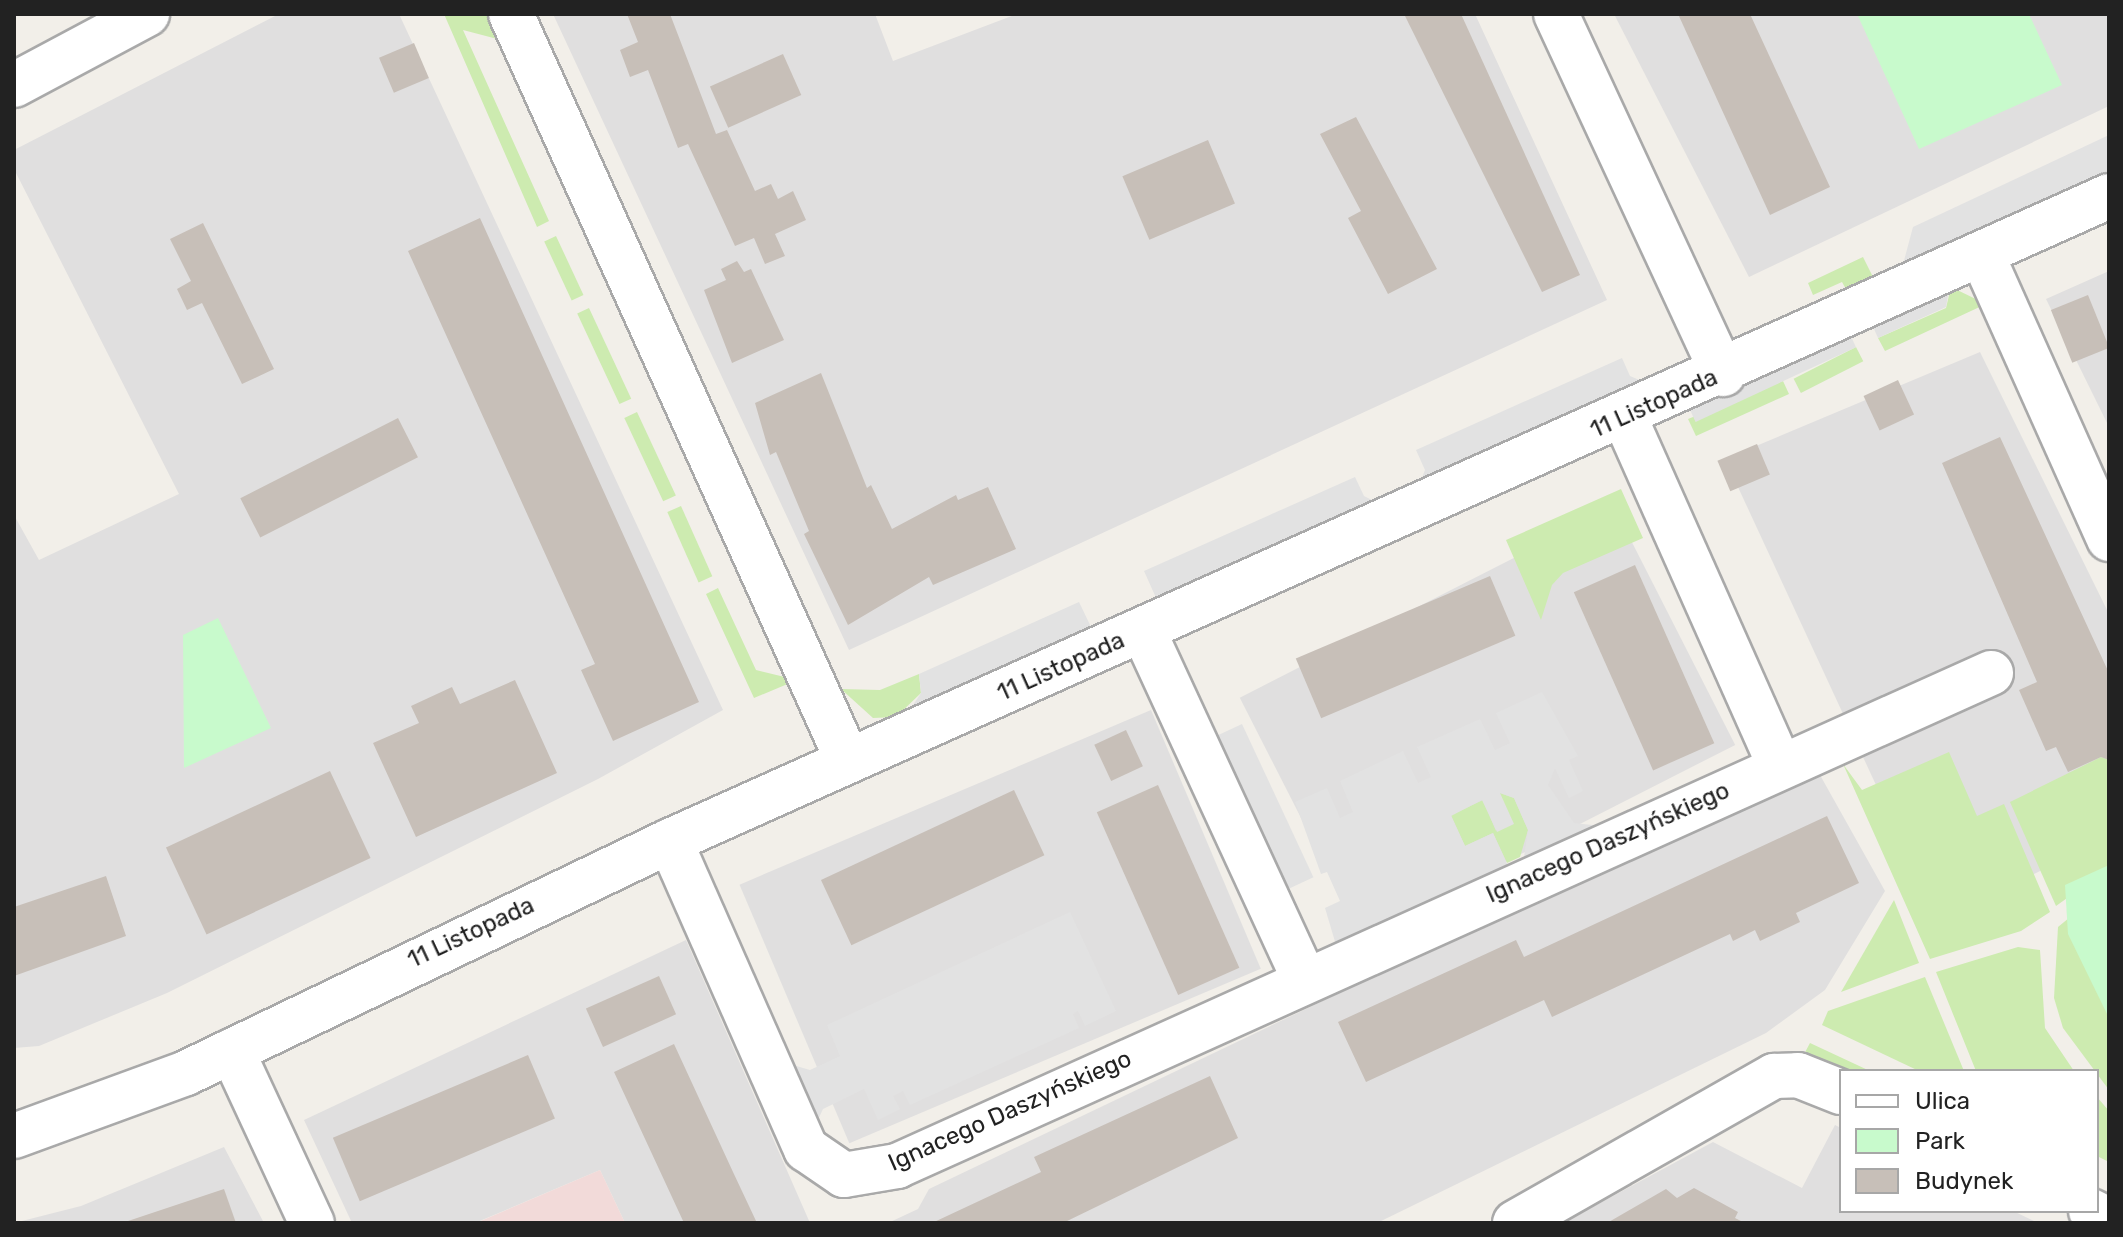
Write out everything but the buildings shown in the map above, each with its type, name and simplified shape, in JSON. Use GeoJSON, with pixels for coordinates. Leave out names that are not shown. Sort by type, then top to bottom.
{"type":"FeatureCollection","features":[{"type":"Feature","properties":{"kind":"street"},"geometry":{"type":"LineString","coordinates":[[14,85],[147,14]]}},
{"type":"Feature","properties":{"kind":"street"},"geometry":{"type":"LineString","coordinates":[[511,14],[848,761]]}},
{"type":"Feature","properties":{"kind":"street"},"geometry":{"type":"LineString","coordinates":[[1556,14],[1723,374]]}},
{"type":"Feature","properties":{"kind":"street","name":"11 Listopada"},"geometry":{"type":"LineString","coordinates":[[14,1136],[114,1103],[232,1051],[670,841],[1625,418],[1983,257],[2109,196]]}},
{"type":"Feature","properties":{"kind":"street"},"geometry":{"type":"LineString","coordinates":[[1983,257],[2109,539]]}},
{"type":"Feature","properties":{"kind":"street"},"geometry":{"type":"LineString","coordinates":[[1625,418],[1780,766]]}},
{"type":"Feature","properties":{"kind":"street"},"geometry":{"type":"LineString","coordinates":[[1143,630],[1304,978]]}},
{"type":"Feature","properties":{"kind":"street","name":"Ignacego Daszyńskiego"},"geometry":{"type":"LineString","coordinates":[[670,841],[806,1149],[844,1175],[897,1166],[1304,978],[1991,673]]}},
{"type":"Feature","properties":{"kind":"street"},"geometry":{"type":"LineString","coordinates":[[232,1051],[312,1223]]}},
{"type":"Feature","properties":{"kind":"street"},"geometry":{"type":"LineString","coordinates":[[1515,1223],[1774,1076],[1808,1077],[1839,1091]]}},
{"type":"Feature","properties":{"kind":"shaded area"},"geometry":{"type":"Polygon","coordinates":[[[279,14],[399,14],[723,710],[598,779],[167,993],[39,1046],[14,1048],[14,515],[39,560],[179,494],[14,169],[14,150],[279,14]]]}},
{"type":"Feature","properties":{"kind":"shaded area"},"geometry":{"type":"Polygon","coordinates":[[[553,14],[875,14],[893,61],[1017,14],[1475,14],[1607,300],[849,650],[553,14]]]}},
{"type":"Feature","properties":{"kind":"shaded area"},"geometry":{"type":"Polygon","coordinates":[[[1614,14],[2109,14],[2109,106],[1749,277],[1614,14]]]}},
{"type":"Feature","properties":{"kind":"shaded area"},"geometry":{"type":"Polygon","coordinates":[[[2109,135],[2109,171],[1902,268],[1913,227],[2109,135]]]}},
{"type":"Feature","properties":{"kind":"shaded area"},"geometry":{"type":"Polygon","coordinates":[[[2109,271],[2109,427],[2046,299],[2109,271]]]}},
{"type":"Feature","properties":{"kind":"shaded area"},"geometry":{"type":"Polygon","coordinates":[[[1949,290],[1946,307],[1878,338],[1871,322],[1949,290]]]}},
{"type":"Feature","properties":{"kind":"shaded area"},"geometry":{"type":"Polygon","coordinates":[[[1848,330],[1856,347],[1696,422],[1688,405],[1848,330]]]}},
{"type":"Feature","properties":{"kind":"shaded area"},"geometry":{"type":"Polygon","coordinates":[[[1980,352],[2109,614],[2109,837],[1939,921],[1725,459],[1980,352]]]}},
{"type":"Feature","properties":{"kind":"shaded area"},"geometry":{"type":"Polygon","coordinates":[[[1622,358],[1630,376],[1644,382],[1420,483],[1425,470],[1416,450],[1622,358]]]}},
{"type":"Feature","properties":{"kind":"shaded area"},"geometry":{"type":"Polygon","coordinates":[[[1355,477],[1364,496],[1376,502],[1157,600],[1144,571],[1355,477]]]}},
{"type":"Feature","properties":{"kind":"shaded area"},"geometry":{"type":"Polygon","coordinates":[[[1614,507],[1735,745],[1361,936],[1240,698],[1614,507]]]}},
{"type":"Feature","properties":{"kind":"shaded area"},"geometry":{"type":"Polygon","coordinates":[[[1079,602],[1092,629],[909,711],[921,693],[919,674],[1079,602]]]}},
{"type":"Feature","properties":{"kind":"shaded area"},"geometry":{"type":"Polygon","coordinates":[[[1542,692],[1578,756],[1569,760],[1583,791],[1569,798],[1555,768],[1548,785],[1574,823],[1601,826],[1523,864],[1528,830],[1514,798],[1500,793],[1514,824],[1497,832],[1482,800],[1451,816],[1465,846],[1493,833],[1509,868],[1336,945],[1325,908],[1340,901],[1327,872],[1321,874],[1295,802],[1327,788],[1340,818],[1353,812],[1340,781],[1403,751],[1418,783],[1431,777],[1417,747],[1480,719],[1495,750],[1510,743],[1496,713],[1542,692]]]}},
{"type":"Feature","properties":{"kind":"shaded area"},"geometry":{"type":"Polygon","coordinates":[[[1151,710],[1261,969],[849,1143],[740,885],[1151,710]]]}},
{"type":"Feature","properties":{"kind":"shaded area"},"geometry":{"type":"Polygon","coordinates":[[[1242,724],[1313,877],[1287,889],[1216,736],[1242,724]]]}},
{"type":"Feature","properties":{"kind":"shaded area"},"geometry":{"type":"Polygon","coordinates":[[[1802,772],[1820,775],[1885,891],[1825,990],[1766,1033],[1377,1223],[888,1223],[918,1209],[929,1189],[1802,772]]]}},
{"type":"Feature","properties":{"kind":"shaded area"},"geometry":{"type":"Polygon","coordinates":[[[1070,912],[1116,1011],[1085,1026],[1078,1011],[1073,1014],[1079,1028],[910,1105],[903,1091],[893,1096],[900,1109],[878,1120],[864,1089],[823,1109],[815,1126],[786,1063],[810,1070],[840,1056],[827,1025],[1070,912]]]}},
{"type":"Feature","properties":{"kind":"shaded area"},"geometry":{"type":"Polygon","coordinates":[[[686,940],[810,1223],[625,1223],[600,1170],[475,1223],[352,1223],[304,1120],[686,940]]]}},
{"type":"Feature","properties":{"kind":"shaded area"},"geometry":{"type":"Polygon","coordinates":[[[1835,1125],[1839,1127],[1839,1213],[2017,1213],[2038,1223],[1563,1223],[1713,1142],[1802,1188],[1835,1125]]]}},
{"type":"Feature","properties":{"kind":"shaded area"},"geometry":{"type":"Polygon","coordinates":[[[224,1147],[264,1223],[14,1223],[81,1206],[224,1147]]]}},
{"type":"Feature","properties":{"kind":"shaded area"},"geometry":{"type":"Polygon","coordinates":[[[600,1170],[625,1223],[476,1223],[600,1170]]]}},
{"type":"Feature","properties":{"kind":"green space"},"geometry":{"type":"Polygon","coordinates":[[[444,14],[493,14],[505,41],[463,30],[549,221],[537,227],[444,14]]]}},
{"type":"Feature","properties":{"kind":"green space"},"geometry":{"type":"Polygon","coordinates":[[[1857,14],[2029,14],[2062,85],[1919,149],[1857,14]]]}},
{"type":"Feature","properties":{"kind":"green space"},"geometry":{"type":"Polygon","coordinates":[[[556,236],[583,295],[572,300],[544,241],[556,236]]]}},
{"type":"Feature","properties":{"kind":"green space"},"geometry":{"type":"Polygon","coordinates":[[[1863,257],[1874,279],[1847,291],[1842,282],[1813,295],[1808,283],[1863,257]]]}},
{"type":"Feature","properties":{"kind":"green space"},"geometry":{"type":"Polygon","coordinates":[[[1951,287],[1986,304],[1885,351],[1878,338],[1946,308],[1951,287]]]}},
{"type":"Feature","properties":{"kind":"green space"},"geometry":{"type":"Polygon","coordinates":[[[589,308],[631,399],[619,404],[577,313],[589,308]]]}},
{"type":"Feature","properties":{"kind":"green space"},"geometry":{"type":"Polygon","coordinates":[[[1856,347],[1863,361],[1801,393],[1794,379],[1856,347]]]}},
{"type":"Feature","properties":{"kind":"green space"},"geometry":{"type":"Polygon","coordinates":[[[1783,381],[1789,394],[1696,436],[1688,419],[1783,381]]]}},
{"type":"Feature","properties":{"kind":"green space"},"geometry":{"type":"Polygon","coordinates":[[[637,412],[676,495],[663,501],[624,418],[637,412]]]}},
{"type":"Feature","properties":{"kind":"green space"},"geometry":{"type":"Polygon","coordinates":[[[1621,489],[1643,538],[1563,573],[1552,585],[1541,620],[1506,540],[1621,489]]]}},
{"type":"Feature","properties":{"kind":"green space"},"geometry":{"type":"Polygon","coordinates":[[[681,506],[712,576],[699,582],[667,512],[681,506]]]}},
{"type":"Feature","properties":{"kind":"green space"},"geometry":{"type":"Polygon","coordinates":[[[718,588],[756,670],[797,680],[754,698],[706,594],[718,588]]]}},
{"type":"Feature","properties":{"kind":"green space"},"geometry":{"type":"Polygon","coordinates":[[[218,618],[271,728],[184,768],[183,635],[218,618]]]}},
{"type":"Feature","properties":{"kind":"green space"},"geometry":{"type":"Polygon","coordinates":[[[919,674],[921,693],[896,717],[873,718],[841,689],[880,690],[919,674]]]}},
{"type":"Feature","properties":{"kind":"green space"},"geometry":{"type":"Polygon","coordinates":[[[1949,752],[1977,816],[2004,804],[2050,912],[2021,931],[1930,959],[1843,764],[1862,790],[1949,752]]]}},
{"type":"Feature","properties":{"kind":"green space"},"geometry":{"type":"Polygon","coordinates":[[[2101,757],[2109,760],[2109,868],[2056,906],[2010,802],[2101,757]]]}},
{"type":"Feature","properties":{"kind":"green space"},"geometry":{"type":"Polygon","coordinates":[[[1500,793],[1514,798],[1528,830],[1520,857],[1507,863],[1493,833],[1465,846],[1451,815],[1483,800],[1496,831],[1500,793]]]}},
{"type":"Feature","properties":{"kind":"green space"},"geometry":{"type":"Polygon","coordinates":[[[2109,865],[2109,1018],[2068,934],[2065,885],[2109,865]]]}},
{"type":"Feature","properties":{"kind":"green space"},"geometry":{"type":"Polygon","coordinates":[[[2109,885],[2109,1090],[2099,1077],[2099,1069],[2093,1069],[2063,1028],[2054,998],[2058,927],[2109,885]]]}},
{"type":"Feature","properties":{"kind":"green space"},"geometry":{"type":"Polygon","coordinates":[[[1894,900],[1919,963],[1841,992],[1894,900]]]}},
{"type":"Feature","properties":{"kind":"green space"},"geometry":{"type":"Polygon","coordinates":[[[2018,947],[2040,950],[2045,1028],[2073,1069],[1975,1069],[1936,972],[2018,947]]]}},
{"type":"Feature","properties":{"kind":"green space"},"geometry":{"type":"Polygon","coordinates":[[[1925,977],[1963,1069],[1915,1069],[1822,1025],[1828,1011],[1925,977]]]}},
{"type":"Feature","properties":{"kind":"green space"},"geometry":{"type":"Polygon","coordinates":[[[1810,1043],[1866,1069],[1839,1070],[1802,1058],[1810,1043]]]}},
{"type":"Feature","properties":{"kind":"green space"},"geometry":{"type":"Polygon","coordinates":[[[2099,1099],[2109,1111],[2109,1162],[2099,1157],[2099,1099]]]}}]}
